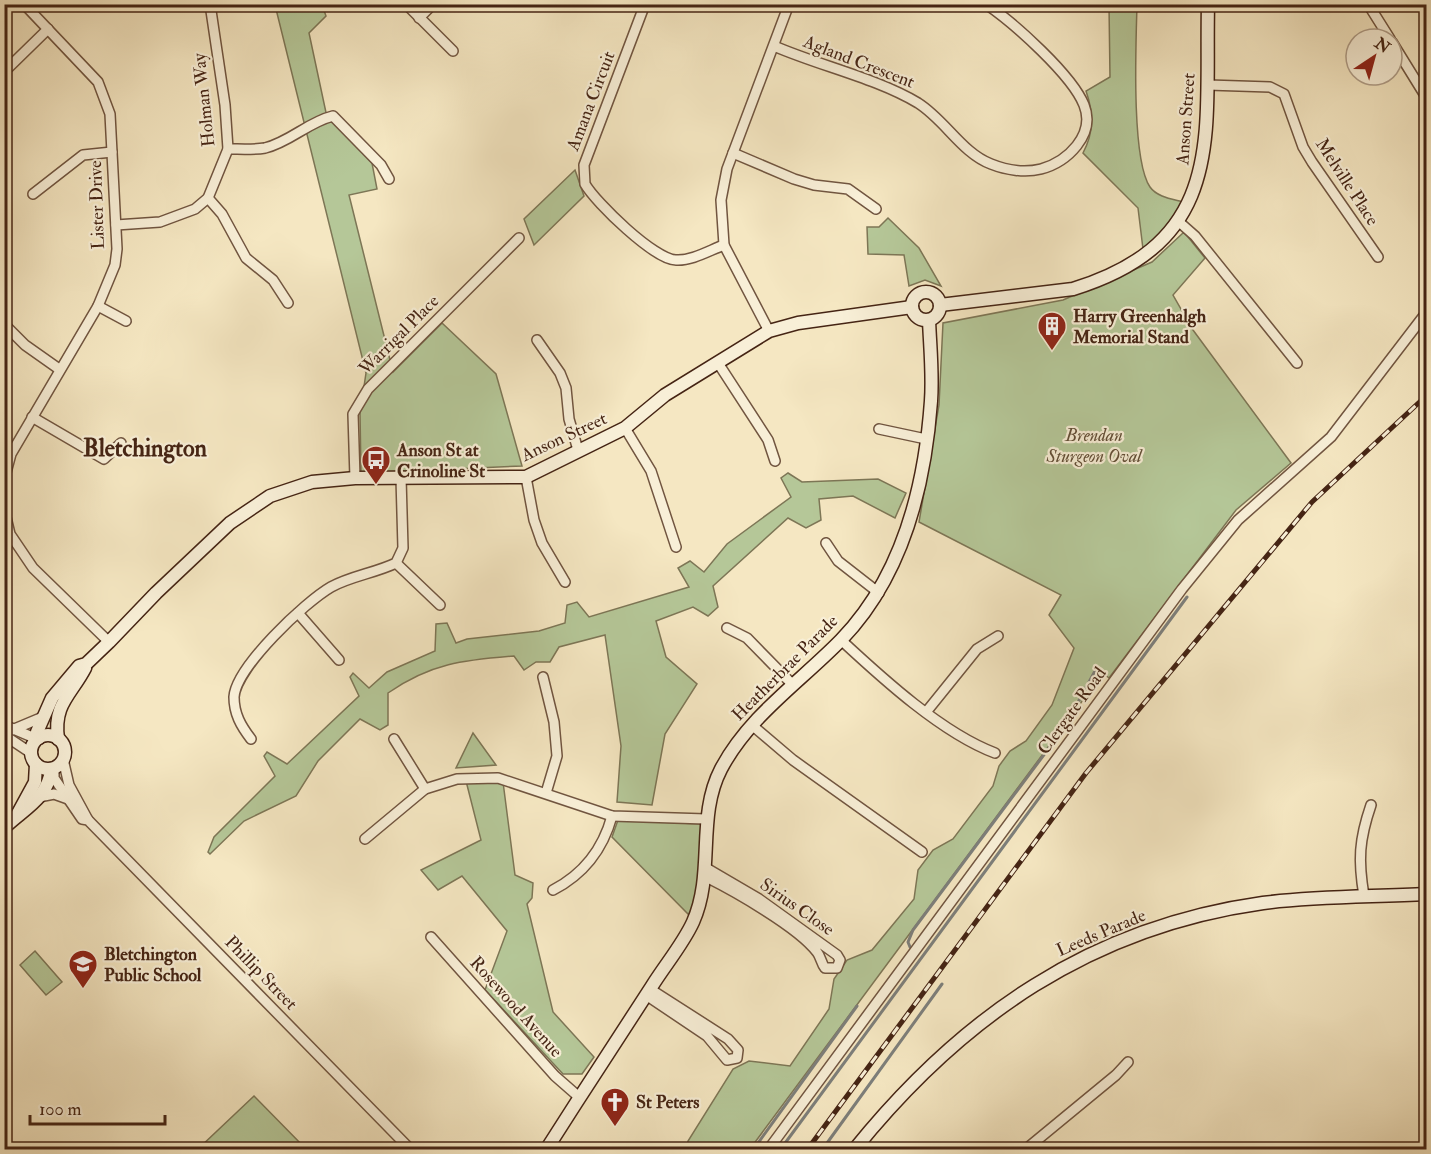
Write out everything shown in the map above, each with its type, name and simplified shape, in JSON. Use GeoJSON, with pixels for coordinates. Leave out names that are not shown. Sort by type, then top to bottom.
{"type":"FeatureCollection","features":[{"type":"Feature","properties":{"kind":"street","name":"Lister Drive"},"geometry":{"type":"LineString","coordinates":[[4,480],[11,454],[98,306],[115,265],[116,225],[110,114],[98,82],[24,4]]}},
{"type":"Feature","properties":{"kind":"street","name":"Holman Way"},"geometry":{"type":"LineString","coordinates":[[208,198],[228,149],[225,105],[210,4]]}},
{"type":"Feature","properties":{"kind":"street"},"geometry":{"type":"LineString","coordinates":[[406,4],[453,51]]}},
{"type":"Feature","properties":{"kind":"street"},"geometry":{"type":"LineString","coordinates":[[419,18],[433,4]]}},
{"type":"Feature","properties":{"kind":"street","name":"Amana Circuit"},"geometry":{"type":"LineString","coordinates":[[645,4],[584,165],[585,184],[648,249],[668,259],[687,259],[724,245]]}},
{"type":"Feature","properties":{"kind":"street"},"geometry":{"type":"LineString","coordinates":[[769,332],[724,245],[722,200],[723,184],[789,4]]}},
{"type":"Feature","properties":{"kind":"street","name":"Agland Crescent"},"geometry":{"type":"LineString","coordinates":[[774,46],[896,92],[919,104],[938,118],[967,148],[990,164],[1023,170],[1039,170],[1066,158],[1080,141],[1086,129],[1085,108],[1070,83],[1008,20],[986,4]]}},
{"type":"Feature","properties":{"kind":"street","name":"Anson Street"},"geometry":{"type":"LineString","coordinates":[[940,305],[1073,289],[1087,285],[1153,249],[1178,221],[1201,170],[1205,147],[1208,4]]}},
{"type":"Feature","properties":{"kind":"street"},"geometry":{"type":"LineString","coordinates":[[1368,4],[1382,27]]}},
{"type":"Feature","properties":{"kind":"street"},"geometry":{"type":"LineString","coordinates":[[4,72],[48,29]]}},
{"type":"Feature","properties":{"kind":"street"},"geometry":{"type":"LineString","coordinates":[[1404,62],[1426,98]]}},
{"type":"Feature","properties":{"kind":"street","name":"Melville Place"},"geometry":{"type":"LineString","coordinates":[[1208,85],[1270,87],[1284,94],[1303,147],[1378,257]]}},
{"type":"Feature","properties":{"kind":"street"},"geometry":{"type":"LineString","coordinates":[[228,149],[265,148],[282,142],[316,120],[333,116],[381,165],[389,179]]}},
{"type":"Feature","properties":{"kind":"street"},"geometry":{"type":"LineString","coordinates":[[33,194],[83,155],[112,152]]}},
{"type":"Feature","properties":{"kind":"street"},"geometry":{"type":"LineString","coordinates":[[734,153],[794,179],[814,185],[848,189],[876,209]]}},
{"type":"Feature","properties":{"kind":"street"},"geometry":{"type":"LineString","coordinates":[[116,225],[160,222],[195,209],[208,198],[222,214],[246,258],[273,280],[288,303]]}},
{"type":"Feature","properties":{"kind":"street"},"geometry":{"type":"LineString","coordinates":[[1178,221],[1195,236],[1297,363]]}},
{"type":"Feature","properties":{"kind":"street","name":"Warrigal Place"},"geometry":{"type":"LineString","coordinates":[[355,478],[353,414],[368,389],[519,238]]}},
{"type":"Feature","properties":{"kind":"street"},"geometry":{"type":"LineString","coordinates":[[927,293],[934,295],[940,305],[937,314],[929,320],[918,317],[912,307],[916,297],[927,293]]}},
{"type":"Feature","properties":{"kind":"street"},"geometry":{"type":"LineString","coordinates":[[98,306],[126,321]]}},
{"type":"Feature","properties":{"kind":"street","name":"Anson Street"},"geometry":{"type":"LineString","coordinates":[[58,739],[56,725],[62,704],[86,664],[230,523],[270,496],[312,482],[355,478],[526,477],[625,428],[665,395],[769,332],[798,322],[912,307]]}},
{"type":"Feature","properties":{"kind":"street","name":"Clergate Road"},"geometry":{"type":"LineString","coordinates":[[768,1149],[1182,589],[1238,520],[1331,437],[1426,313]]}},
{"type":"Feature","properties":{"kind":"street","name":"Heatherbrae Parade"},"geometry":{"type":"LineString","coordinates":[[546,1149],[693,921],[706,873],[706,819],[716,779],[739,741],[792,684],[841,640],[879,593],[914,509],[931,399],[929,320]]}},
{"type":"Feature","properties":{"kind":"street"},"geometry":{"type":"LineString","coordinates":[[4,324],[26,345],[59,369]]}},
{"type":"Feature","properties":{"kind":"street"},"geometry":{"type":"LineString","coordinates":[[537,340],[560,373],[566,388],[569,419],[578,450]]}},
{"type":"Feature","properties":{"kind":"street"},"geometry":{"type":"LineString","coordinates":[[718,363],[768,440],[775,461]]}},
{"type":"Feature","properties":{"kind":"street"},"geometry":{"type":"LineString","coordinates":[[32,417],[104,459],[122,443]]}},
{"type":"Feature","properties":{"kind":"street"},"geometry":{"type":"LineString","coordinates":[[625,428],[651,471],[676,547]]}},
{"type":"Feature","properties":{"kind":"street"},"geometry":{"type":"LineString","coordinates":[[879,429],[926,439]]}},
{"type":"Feature","properties":{"kind":"street"},"geometry":{"type":"LineString","coordinates":[[526,477],[534,520],[542,543],[565,582]]}},
{"type":"Feature","properties":{"kind":"street"},"geometry":{"type":"LineString","coordinates":[[251,739],[237,721],[234,696],[242,674],[270,639],[330,588],[396,563],[403,548],[401,478]]}},
{"type":"Feature","properties":{"kind":"street"},"geometry":{"type":"LineString","coordinates":[[4,509],[10,534],[33,568],[110,642]]}},
{"type":"Feature","properties":{"kind":"street"},"geometry":{"type":"LineString","coordinates":[[826,543],[838,561],[879,593]]}},
{"type":"Feature","properties":{"kind":"street"},"geometry":{"type":"LineString","coordinates":[[396,563],[440,605]]}},
{"type":"Feature","properties":{"kind":"street"},"geometry":{"type":"LineString","coordinates":[[298,613],[339,660]]}},
{"type":"Feature","properties":{"kind":"street"},"geometry":{"type":"LineString","coordinates":[[726,628],[747,638],[792,684]]}},
{"type":"Feature","properties":{"kind":"street"},"geometry":{"type":"LineString","coordinates":[[927,711],[977,649],[998,636]]}},
{"type":"Feature","properties":{"kind":"street"},"geometry":{"type":"LineString","coordinates":[[841,640],[872,668],[970,744],[995,753]]}},
{"type":"Feature","properties":{"kind":"street","name":"Anson Street"},"geometry":{"type":"LineString","coordinates":[[38,738],[43,717],[62,684],[79,666],[86,664]]}},
{"type":"Feature","properties":{"kind":"street"},"geometry":{"type":"LineString","coordinates":[[543,677],[554,722],[557,756],[546,793]]}},
{"type":"Feature","properties":{"kind":"street"},"geometry":{"type":"LineString","coordinates":[[7,730],[43,717]]}},
{"type":"Feature","properties":{"kind":"street"},"geometry":{"type":"LineString","coordinates":[[753,726],[793,760],[922,852]]}},
{"type":"Feature","properties":{"kind":"street"},"geometry":{"type":"LineString","coordinates":[[7,730],[38,738],[49,735],[58,739],[63,746],[39,797],[22,815],[16,816]]}},
{"type":"Feature","properties":{"kind":"street"},"geometry":{"type":"LineString","coordinates":[[7,730],[34,759],[56,765]]}},
{"type":"Feature","properties":{"kind":"street"},"geometry":{"type":"LineString","coordinates":[[4,828],[16,816],[35,782],[34,759],[38,738]]}},
{"type":"Feature","properties":{"kind":"street"},"geometry":{"type":"LineString","coordinates":[[394,739],[425,789]]}},
{"type":"Feature","properties":{"kind":"street","name":"Phillip Street"},"geometry":{"type":"LineString","coordinates":[[56,765],[54,778],[82,819],[88,820]]}},
{"type":"Feature","properties":{"kind":"street","name":"Phillip Street"},"geometry":{"type":"LineString","coordinates":[[56,765],[88,820],[411,1149]]}},
{"type":"Feature","properties":{"kind":"street"},"geometry":{"type":"LineString","coordinates":[[365,840],[425,789],[458,779],[498,778],[612,816],[706,819]]}},
{"type":"Feature","properties":{"kind":"street"},"geometry":{"type":"LineString","coordinates":[[39,797],[54,794],[68,799]]}},
{"type":"Feature","properties":{"kind":"street"},"geometry":{"type":"LineString","coordinates":[[1364,896],[1359,855],[1361,834],[1371,805]]}},
{"type":"Feature","properties":{"kind":"street"},"geometry":{"type":"LineString","coordinates":[[553,890],[586,866],[606,840],[612,816]]}},
{"type":"Feature","properties":{"kind":"street","name":"Sirius Close"},"geometry":{"type":"LineString","coordinates":[[706,873],[759,899],[837,955],[840,960],[837,968],[825,968],[817,951],[706,873]]}},
{"type":"Feature","properties":{"kind":"street","name":"Leeds Parade"},"geometry":{"type":"LineString","coordinates":[[854,1149],[902,1093],[947,1049],[1009,1001],[1072,964],[1141,934],[1206,914],[1275,902],[1426,894]]}},
{"type":"Feature","properties":{"kind":"street","name":"Rosewood Avenue"},"geometry":{"type":"LineString","coordinates":[[431,937],[555,1076],[579,1097]]}},
{"type":"Feature","properties":{"kind":"street"},"geometry":{"type":"LineString","coordinates":[[648,992],[728,1039],[738,1050],[737,1058],[727,1060],[707,1036],[648,992]]}},
{"type":"Feature","properties":{"kind":"street"},"geometry":{"type":"LineString","coordinates":[[1025,1149],[1116,1076],[1128,1062]]}},
{"type":"Feature","properties":{"kind":"green space"},"geometry":{"type":"Polygon","coordinates":[[[275,5],[322,5],[326,16],[309,33],[328,122],[334,122],[372,163],[377,189],[349,195],[393,372],[442,323],[496,374],[522,466],[361,473],[360,413],[366,373],[275,5]]]}},
{"type":"Feature","properties":{"kind":"green space"},"geometry":{"type":"Polygon","coordinates":[[[1109,5],[1137,5],[1137,127],[1144,173],[1150,187],[1157,193],[1183,202],[1165,229],[1143,249],[1138,208],[1083,153],[1092,123],[1086,91],[1110,77],[1109,5]]]}},
{"type":"Feature","properties":{"kind":"green space"},"geometry":{"type":"Polygon","coordinates":[[[575,170],[584,196],[534,245],[524,219],[575,170]]]}},
{"type":"Feature","properties":{"kind":"green space"},"geometry":{"type":"Polygon","coordinates":[[[888,218],[919,248],[941,286],[925,280],[909,286],[904,255],[868,254],[867,227],[879,227],[888,218]]]}},
{"type":"Feature","properties":{"kind":"green space","name":"Brendan Sturgeon Oval"},"geometry":{"type":"Polygon","coordinates":[[[1184,232],[1205,258],[1173,295],[1193,330],[1291,463],[1236,510],[1109,678],[1103,673],[750,1149],[686,1149],[688,1141],[733,1069],[749,1061],[790,1066],[829,1009],[834,979],[847,960],[872,950],[914,899],[918,870],[933,850],[953,839],[993,786],[999,766],[1010,751],[1026,741],[1052,705],[1074,648],[1049,615],[1061,595],[919,522],[939,405],[943,323],[1063,300],[1152,262],[1184,232]]]}},
{"type":"Feature","properties":{"kind":"green space"},"geometry":{"type":"Polygon","coordinates":[[[788,473],[802,482],[878,479],[906,493],[895,518],[853,496],[819,499],[821,520],[806,528],[788,518],[713,586],[718,607],[708,616],[693,607],[656,621],[666,657],[697,684],[665,734],[652,805],[617,802],[621,746],[605,635],[559,647],[550,662],[536,662],[524,670],[514,656],[479,659],[434,669],[404,683],[388,693],[388,725],[380,730],[360,719],[318,761],[296,796],[244,821],[210,854],[208,852],[214,837],[275,776],[264,756],[267,752],[287,764],[359,696],[350,677],[353,673],[369,688],[387,672],[435,651],[436,624],[447,623],[456,643],[467,639],[539,631],[565,623],[567,605],[577,602],[589,617],[689,587],[678,568],[690,561],[704,572],[727,544],[791,497],[781,478],[788,473]]]}},
{"type":"Feature","properties":{"kind":"green space"},"geometry":{"type":"Polygon","coordinates":[[[473,733],[496,765],[456,768],[473,733]]]}},
{"type":"Feature","properties":{"kind":"green space"},"geometry":{"type":"Polygon","coordinates":[[[466,781],[503,782],[515,875],[533,883],[532,898],[527,904],[553,1012],[594,1057],[582,1074],[563,1074],[485,990],[507,931],[462,876],[438,890],[421,870],[481,840],[466,781]]]}},
{"type":"Feature","properties":{"kind":"green space"},"geometry":{"type":"Polygon","coordinates":[[[618,820],[701,824],[701,871],[690,916],[612,837],[618,820]]]}},
{"type":"Feature","properties":{"kind":"green space"},"geometry":{"type":"Polygon","coordinates":[[[35,951],[62,982],[46,995],[20,965],[35,951]]]}},
{"type":"Feature","properties":{"kind":"green space"},"geometry":{"type":"Polygon","coordinates":[[[254,1096],[306,1149],[198,1149],[254,1096]]]}},
{"type":"Feature","properties":{"kind":"waterway"},"geometry":{"type":"LineString","coordinates":[[780,1150],[1187,597]]}},
{"type":"Feature","properties":{"kind":"waterway"},"geometry":{"type":"LineString","coordinates":[[910,947],[908,942],[913,930],[1064,728],[1095,671]]}},
{"type":"Feature","properties":{"kind":"waterway"},"geometry":{"type":"LineString","coordinates":[[822,1150],[942,984]]}},
{"type":"Feature","properties":{"kind":"waterway"},"geometry":{"type":"LineString","coordinates":[[753,1150],[857,1006]]}},
{"type":"Feature","properties":{"kind":"railway"},"geometry":{"type":"LineString","coordinates":[[807,1150],[1086,773],[1312,502],[1426,396]]}},
{"type":"Feature","properties":{"kind":"place","name":"Harry Greenhalgh Memorial Stand"},"geometry":{"type":"Point","coordinates":[1052,352]}},
{"type":"Feature","properties":{"kind":"place","name":"Anson St at Crinoline St"},"geometry":{"type":"Point","coordinates":[376,486]}},
{"type":"Feature","properties":{"kind":"place","name":"Bletchington Public School"},"geometry":{"type":"Point","coordinates":[83,990]}},
{"type":"Feature","properties":{"kind":"place","name":"St Peters"},"geometry":{"type":"Point","coordinates":[615,1128]}},
{"type":"Feature","properties":{"kind":"district","name":"Bletchington"},"geometry":{"type":"Point","coordinates":[145,448]}}]}
